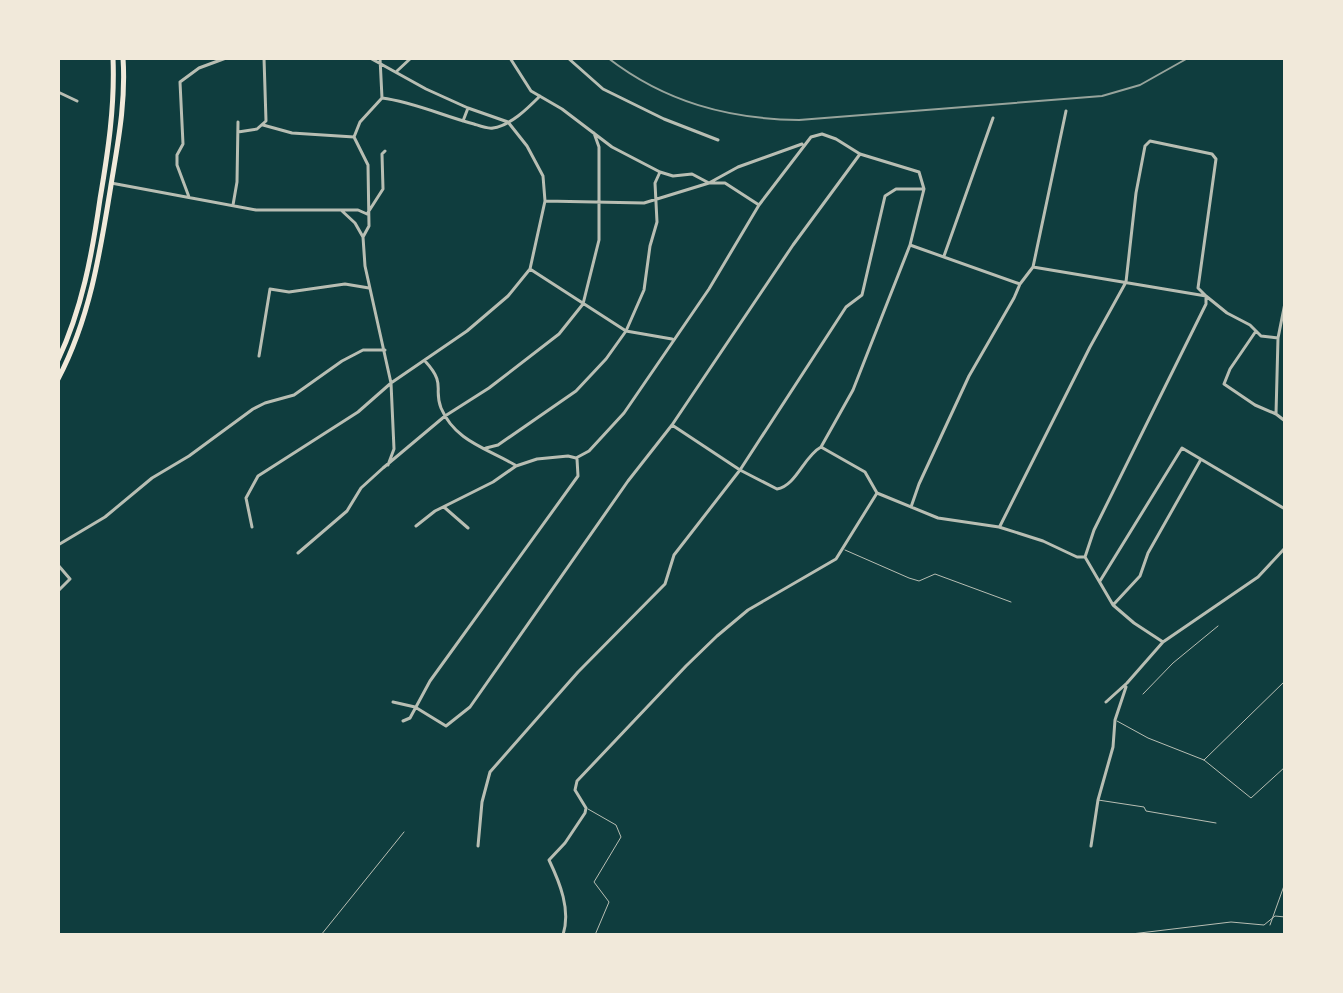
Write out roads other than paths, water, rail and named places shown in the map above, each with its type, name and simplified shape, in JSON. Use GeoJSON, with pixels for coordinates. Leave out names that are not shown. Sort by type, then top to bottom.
{"type":"FeatureCollection","features":[{"type":"Feature","properties":{"kind":"main road"},"geometry":{"type":"LineString","coordinates":[[58,359],[77,310],[93,244],[111,121],[113,58]]}},
{"type":"Feature","properties":{"kind":"main road"},"geometry":{"type":"LineString","coordinates":[[58,379],[82,325],[93,287],[123,118],[123,58]]}},
{"type":"Feature","properties":{"kind":"street"},"geometry":{"type":"LineString","coordinates":[[238,132],[257,129],[266,121],[264,58]]}},
{"type":"Feature","properties":{"kind":"street"},"geometry":{"type":"LineString","coordinates":[[252,527],[246,498],[258,476],[358,412],[391,383],[467,331],[508,296],[530,269],[545,201],[543,176],[527,146],[508,122],[426,89],[370,58]]}},
{"type":"Feature","properties":{"kind":"street"},"geometry":{"type":"LineString","coordinates":[[363,237],[369,226],[368,165],[354,137],[360,122],[382,98],[380,58]]}},
{"type":"Feature","properties":{"kind":"street"},"geometry":{"type":"LineString","coordinates":[[397,71],[411,58]]}},
{"type":"Feature","properties":{"kind":"street"},"geometry":{"type":"LineString","coordinates":[[510,58],[521,72],[524,83],[612,147],[660,172],[673,176],[692,174],[709,183],[725,183],[759,205]]}},
{"type":"Feature","properties":{"kind":"street"},"geometry":{"type":"LineString","coordinates":[[568,58],[603,89],[664,119],[718,140]]}},
{"type":"Feature","properties":{"kind":"street"},"geometry":{"type":"LineString","coordinates":[[189,197],[177,165],[177,155],[183,144],[180,82],[199,68],[225,59]]}},
{"type":"Feature","properties":{"kind":"street"},"geometry":{"type":"LineString","coordinates":[[58,92],[77,101]]}},
{"type":"Feature","properties":{"kind":"street"},"geometry":{"type":"LineString","coordinates":[[382,98],[401,100],[491,129],[526,110],[540,96]]}},
{"type":"Feature","properties":{"kind":"street"},"geometry":{"type":"LineString","coordinates":[[463,121],[468,108]]}},
{"type":"Feature","properties":{"kind":"street"},"geometry":{"type":"LineString","coordinates":[[911,508],[969,376],[1020,284],[1033,267],[1066,111]]}},
{"type":"Feature","properties":{"kind":"street"},"geometry":{"type":"LineString","coordinates":[[944,256],[993,118]]}},
{"type":"Feature","properties":{"kind":"street"},"geometry":{"type":"LineString","coordinates":[[233,205],[237,182],[238,122]]}},
{"type":"Feature","properties":{"kind":"street"},"geometry":{"type":"LineString","coordinates":[[262,125],[292,133],[354,137]]}},
{"type":"Feature","properties":{"kind":"street"},"geometry":{"type":"LineString","coordinates":[[298,553],[347,511],[361,488],[445,416],[489,388],[559,334],[583,304],[599,240],[599,147],[594,133]]}},
{"type":"Feature","properties":{"kind":"street"},"geometry":{"type":"LineString","coordinates":[[416,526],[444,506],[493,482],[516,466],[537,459],[576,458],[589,451],[624,413],[709,289],[759,205],[811,137],[822,134],[860,154],[919,172],[924,189],[910,245],[853,390],[821,447],[783,488],[777,489],[740,470],[672,425]]}},
{"type":"Feature","properties":{"kind":"street"},"geometry":{"type":"LineString","coordinates":[[999,527],[1126,282],[1136,193],[1145,146],[1150,141],[1212,154],[1216,159],[1198,288],[1261,336],[1278,338]]}},
{"type":"Feature","properties":{"kind":"street"},"geometry":{"type":"LineString","coordinates":[[545,201],[644,203],[709,183],[738,167],[804,143]]}},
{"type":"Feature","properties":{"kind":"street"},"geometry":{"type":"LineString","coordinates":[[367,214],[383,189],[382,154],[385,151]]}},
{"type":"Feature","properties":{"kind":"street"},"geometry":{"type":"LineString","coordinates":[[393,702],[415,707],[446,726],[470,707],[621,492],[672,425],[793,245],[860,154]]}},
{"type":"Feature","properties":{"kind":"street"},"geometry":{"type":"LineString","coordinates":[[486,448],[498,445],[576,391],[606,359],[626,331],[644,290],[657,222],[655,183],[660,172]]}},
{"type":"Feature","properties":{"kind":"street"},"geometry":{"type":"LineString","coordinates":[[111,183],[256,210],[358,210],[367,214]]}},
{"type":"Feature","properties":{"kind":"street"},"geometry":{"type":"LineString","coordinates":[[478,846],[482,802],[490,772],[578,672],[665,584],[674,555],[740,470],[846,307],[862,295],[885,196],[896,189],[924,189]]}},
{"type":"Feature","properties":{"kind":"street"},"geometry":{"type":"LineString","coordinates":[[341,210],[355,223],[363,237],[369,288],[385,350],[391,383],[394,449],[388,465]]}},
{"type":"Feature","properties":{"kind":"street"},"geometry":{"type":"LineString","coordinates":[[910,245],[1020,284]]}},
{"type":"Feature","properties":{"kind":"street"},"geometry":{"type":"LineString","coordinates":[[1033,267],[1206,296]]}},
{"type":"Feature","properties":{"kind":"street"},"geometry":{"type":"LineString","coordinates":[[530,269],[626,331],[672,339]]}},
{"type":"Feature","properties":{"kind":"street"},"geometry":{"type":"LineString","coordinates":[[259,356],[270,289],[289,292],[345,284],[369,288]]}},
{"type":"Feature","properties":{"kind":"street"},"geometry":{"type":"LineString","coordinates":[[1085,557],[1094,530],[1206,304],[1206,296]]}},
{"type":"Feature","properties":{"kind":"street"},"geometry":{"type":"LineString","coordinates":[[1276,414],[1278,338],[1285,303]]}},
{"type":"Feature","properties":{"kind":"street"},"geometry":{"type":"LineString","coordinates":[[1256,331],[1230,369],[1224,384],[1285,421]]}},
{"type":"Feature","properties":{"kind":"street"},"geometry":{"type":"LineString","coordinates":[[58,545],[105,517],[152,478],[189,456],[253,409],[294,395],[363,350],[385,350]]}},
{"type":"Feature","properties":{"kind":"street"},"geometry":{"type":"LineString","coordinates":[[425,361],[440,384],[439,404],[457,434],[516,466]]}},
{"type":"Feature","properties":{"kind":"street"},"geometry":{"type":"LineString","coordinates":[[821,447],[865,472],[877,493],[911,508],[938,518],[999,527],[1043,541],[1077,557],[1085,557]]}},
{"type":"Feature","properties":{"kind":"street"},"geometry":{"type":"LineString","coordinates":[[1100,581],[1182,448],[1285,509]]}},
{"type":"Feature","properties":{"kind":"street"},"geometry":{"type":"LineString","coordinates":[[403,721],[410,718],[466,629],[578,476],[576,458]]}},
{"type":"Feature","properties":{"kind":"street"},"geometry":{"type":"LineString","coordinates":[[1113,605],[1144,569],[1148,553],[1200,461]]}},
{"type":"Feature","properties":{"kind":"street"},"geometry":{"type":"LineString","coordinates":[[563,935],[567,924],[566,909],[549,860],[565,843],[586,808],[575,790],[577,781],[686,666],[748,610],[836,559],[877,493]]}},
{"type":"Feature","properties":{"kind":"street"},"geometry":{"type":"LineString","coordinates":[[444,506],[468,528]]}},
{"type":"Feature","properties":{"kind":"street"},"geometry":{"type":"LineString","coordinates":[[1106,702],[1163,642],[1258,577],[1285,548]]}},
{"type":"Feature","properties":{"kind":"street"},"geometry":{"type":"LineString","coordinates":[[1085,557],[1113,605],[1163,642]]}},
{"type":"Feature","properties":{"kind":"street"},"geometry":{"type":"LineString","coordinates":[[58,565],[70,579],[58,591]]}},
{"type":"Feature","properties":{"kind":"street"},"geometry":{"type":"LineString","coordinates":[[1091,846],[1098,800],[1113,747],[1115,720],[1127,683]]}},
{"type":"Feature","properties":{"kind":"lane"},"geometry":{"type":"LineString","coordinates":[[843,549],[909,578],[919,581],[935,574],[1011,602]]}},
{"type":"Feature","properties":{"kind":"lane"},"geometry":{"type":"LineString","coordinates":[[1143,694],[1173,663],[1218,626]]}},
{"type":"Feature","properties":{"kind":"lane"},"geometry":{"type":"LineString","coordinates":[[1204,760],[1285,681]]}},
{"type":"Feature","properties":{"kind":"lane"},"geometry":{"type":"LineString","coordinates":[[1115,720],[1148,738],[1204,760],[1251,798],[1285,767]]}},
{"type":"Feature","properties":{"kind":"lane"},"geometry":{"type":"LineString","coordinates":[[1098,800],[1216,823]]}},
{"type":"Feature","properties":{"kind":"lane"},"geometry":{"type":"LineString","coordinates":[[586,808],[595,816],[616,825],[621,837],[594,882],[609,902],[595,935]]}},
{"type":"Feature","properties":{"kind":"lane"},"geometry":{"type":"LineString","coordinates":[[321,935],[404,832]]}},
{"type":"Feature","properties":{"kind":"lane"},"geometry":{"type":"LineString","coordinates":[[1270,925],[1285,883]]}},
{"type":"Feature","properties":{"kind":"lane"},"geometry":{"type":"LineString","coordinates":[[1123,935],[1231,922],[1264,925],[1275,916],[1285,917]]}},
{"type":"Feature","properties":{"kind":"railway"},"geometry":{"type":"LineString","coordinates":[[608,58],[652,86],[698,105],[747,116],[799,120],[1102,96],[1140,85],[1188,58]]}}]}
